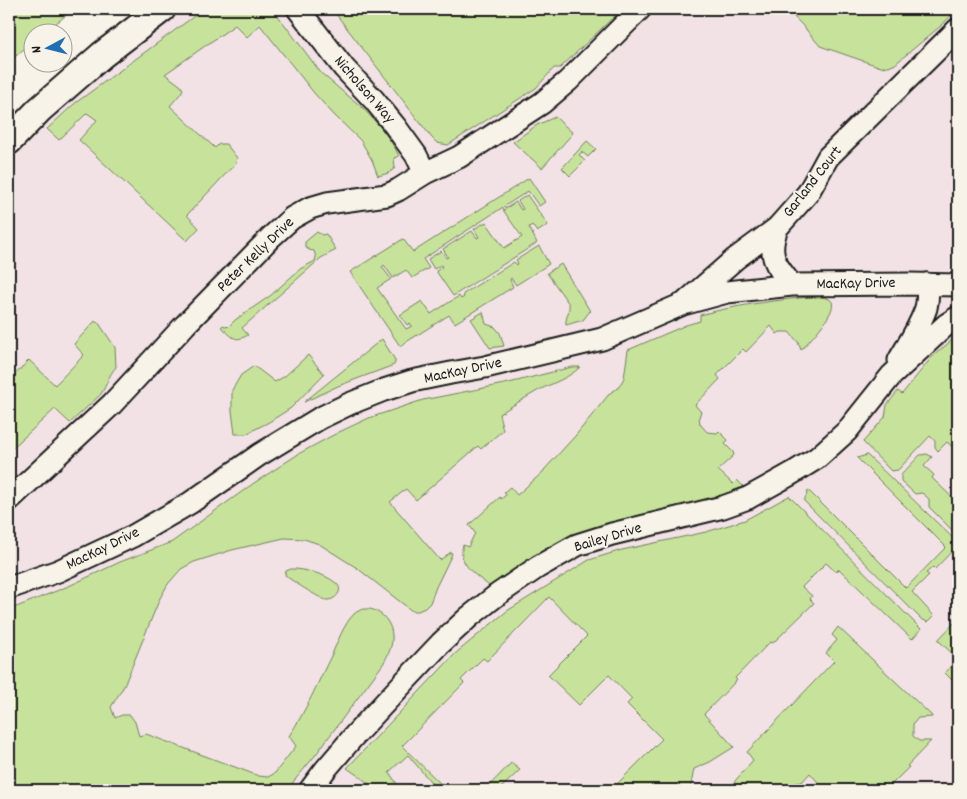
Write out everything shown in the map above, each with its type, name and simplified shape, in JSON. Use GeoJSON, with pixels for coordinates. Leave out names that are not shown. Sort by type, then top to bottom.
{"type":"FeatureCollection","features":[{"type":"Feature","properties":{"kind":"street"},"geometry":{"type":"LineString","coordinates":[[9,141],[39,110],[95,62],[162,9]]}},
{"type":"Feature","properties":{"kind":"street","name":"Nicholson Way"},"geometry":{"type":"LineString","coordinates":[[298,9],[344,68],[395,126],[416,155],[425,173]]}},
{"type":"Feature","properties":{"kind":"street","name":"Peter Kelly Drive"},"geometry":{"type":"LineString","coordinates":[[9,500],[112,404],[185,325],[292,218],[310,208],[326,203],[387,195],[425,173],[459,157],[542,103],[568,81],[640,9]]}},
{"type":"Feature","properties":{"kind":"street","name":"Garland Court"},"geometry":{"type":"LineString","coordinates":[[683,304],[735,259],[777,228],[808,193],[828,158],[958,29]]}},
{"type":"Feature","properties":{"kind":"street"},"geometry":{"type":"LineString","coordinates":[[777,228],[772,247],[774,259],[778,268],[792,285]]}},
{"type":"Feature","properties":{"kind":"street","name":"Bailey Drive"},"geometry":{"type":"LineString","coordinates":[[891,376],[913,336],[926,307],[927,284]]}},
{"type":"Feature","properties":{"kind":"street","name":"MacKay Drive"},"geometry":{"type":"LineString","coordinates":[[9,588],[58,571],[133,536],[190,503],[259,455],[320,418],[349,404],[412,381],[485,367],[602,339],[683,304],[727,292],[792,285],[958,285]]}},
{"type":"Feature","properties":{"kind":"street","name":"Bailey Drive"},"geometry":{"type":"LineString","coordinates":[[310,790],[354,736],[441,643],[497,595],[538,567],[577,545],[612,534],[723,508],[769,487],[816,458],[831,446],[847,431],[891,376],[947,324],[958,317]]}},
{"type":"Feature","properties":{"kind":"shaded area"},"geometry":{"type":"Polygon","coordinates":[[[162,9],[958,9],[958,790],[9,790],[9,141],[162,9]]]}},
{"type":"Feature","properties":{"kind":"green space"},"geometry":{"type":"Polygon","coordinates":[[[9,9],[74,9],[58,22],[22,22],[22,51],[9,62],[9,9]]]}},
{"type":"Feature","properties":{"kind":"green space"},"geometry":{"type":"Polygon","coordinates":[[[204,9],[273,9],[321,73],[362,107],[382,129],[399,156],[394,158],[395,168],[389,173],[378,176],[372,160],[361,141],[314,93],[260,25],[247,37],[235,25],[165,74],[183,89],[170,106],[215,148],[219,144],[226,144],[237,158],[236,163],[187,215],[199,228],[187,241],[79,140],[97,120],[87,113],[59,140],[47,129],[74,104],[204,9]]]}},
{"type":"Feature","properties":{"kind":"green space"},"geometry":{"type":"Polygon","coordinates":[[[332,9],[622,9],[560,68],[554,68],[536,88],[448,145],[437,143],[432,138],[332,9]]]}},
{"type":"Feature","properties":{"kind":"green space"},"geometry":{"type":"Polygon","coordinates":[[[786,9],[957,9],[943,24],[894,65],[881,67],[820,46],[786,9]]]}},
{"type":"Feature","properties":{"kind":"green space"},"geometry":{"type":"Polygon","coordinates":[[[555,117],[573,133],[542,168],[513,142],[537,125],[555,117]]]}},
{"type":"Feature","properties":{"kind":"green space"},"geometry":{"type":"Polygon","coordinates":[[[587,141],[596,149],[588,157],[582,152],[579,155],[585,161],[570,176],[562,168],[587,141]]]}},
{"type":"Feature","properties":{"kind":"green space"},"geometry":{"type":"Polygon","coordinates":[[[529,178],[545,202],[539,206],[528,191],[423,259],[429,268],[412,278],[406,270],[393,278],[384,265],[382,267],[391,279],[377,288],[406,329],[412,326],[410,323],[407,325],[400,315],[422,301],[431,314],[459,296],[461,299],[464,297],[463,294],[514,262],[517,265],[516,260],[539,246],[549,264],[516,285],[511,278],[513,287],[455,323],[449,315],[400,346],[350,272],[403,239],[413,252],[529,178]]]}},
{"type":"Feature","properties":{"kind":"green space"},"geometry":{"type":"Polygon","coordinates":[[[527,195],[548,225],[537,232],[532,225],[529,227],[537,243],[453,296],[436,271],[442,267],[441,265],[434,269],[428,259],[441,251],[446,258],[448,257],[443,249],[472,231],[477,238],[479,237],[474,229],[486,222],[504,248],[522,237],[503,210],[516,202],[521,210],[523,209],[518,201],[527,195]]]}},
{"type":"Feature","properties":{"kind":"green space"},"geometry":{"type":"Polygon","coordinates":[[[317,232],[322,235],[326,234],[336,250],[321,258],[242,328],[248,335],[236,339],[221,327],[223,325],[228,327],[270,296],[300,269],[315,261],[314,251],[305,247],[305,242],[317,232]]]}},
{"type":"Feature","properties":{"kind":"green space"},"geometry":{"type":"Polygon","coordinates":[[[561,264],[590,311],[583,320],[566,325],[569,304],[547,273],[561,264]]]}},
{"type":"Feature","properties":{"kind":"green space"},"geometry":{"type":"Polygon","coordinates":[[[809,297],[829,299],[832,303],[832,309],[823,324],[801,350],[798,342],[789,332],[777,334],[771,326],[746,352],[743,349],[717,375],[720,379],[695,405],[701,412],[699,417],[700,424],[707,432],[717,433],[719,431],[728,440],[725,444],[733,452],[734,455],[718,470],[733,484],[737,480],[747,490],[493,589],[476,576],[466,565],[463,559],[463,545],[468,547],[475,533],[469,525],[500,497],[501,499],[506,495],[504,492],[510,487],[517,495],[543,472],[610,393],[618,388],[624,378],[628,350],[686,325],[700,321],[700,315],[741,306],[809,297]]]}},
{"type":"Feature","properties":{"kind":"green space"},"geometry":{"type":"Polygon","coordinates":[[[483,312],[486,324],[495,327],[500,333],[504,346],[490,348],[471,319],[483,312]]]}},
{"type":"Feature","properties":{"kind":"green space"},"geometry":{"type":"Polygon","coordinates":[[[95,321],[98,322],[115,347],[116,367],[101,394],[70,423],[55,409],[9,451],[9,381],[29,360],[55,385],[84,355],[74,344],[95,321]]]}},
{"type":"Feature","properties":{"kind":"green space"},"geometry":{"type":"Polygon","coordinates":[[[958,335],[958,452],[947,442],[938,451],[935,447],[935,441],[930,436],[898,470],[891,471],[863,442],[885,417],[887,405],[898,391],[902,394],[932,357],[958,335]]]}},
{"type":"Feature","properties":{"kind":"green space"},"geometry":{"type":"Polygon","coordinates":[[[382,339],[395,360],[394,365],[338,386],[304,402],[382,339]]]}},
{"type":"Feature","properties":{"kind":"green space"},"geometry":{"type":"Polygon","coordinates":[[[308,355],[324,374],[291,408],[246,434],[235,434],[232,390],[241,375],[254,366],[275,382],[285,376],[308,355]]]}},
{"type":"Feature","properties":{"kind":"green space"},"geometry":{"type":"Polygon","coordinates":[[[572,367],[580,367],[566,377],[539,390],[499,414],[503,430],[481,449],[478,446],[416,500],[406,489],[390,502],[440,560],[451,552],[452,554],[430,603],[425,608],[412,611],[357,568],[319,544],[304,539],[284,538],[232,550],[194,562],[181,569],[168,584],[160,598],[124,686],[111,707],[115,718],[122,715],[130,715],[135,722],[139,736],[146,734],[259,776],[268,777],[275,773],[296,746],[289,736],[350,618],[360,610],[367,609],[379,612],[388,622],[391,628],[392,643],[383,664],[287,790],[9,790],[9,610],[71,585],[120,562],[172,542],[254,483],[300,453],[369,418],[423,400],[509,383],[572,367]]]}},
{"type":"Feature","properties":{"kind":"green space"},"geometry":{"type":"Polygon","coordinates":[[[927,454],[932,457],[924,466],[934,475],[932,478],[958,503],[958,536],[929,507],[929,499],[922,493],[915,494],[901,481],[901,475],[920,455],[927,454]]]}},
{"type":"Feature","properties":{"kind":"green space"},"geometry":{"type":"Polygon","coordinates":[[[867,455],[958,543],[958,557],[952,551],[935,569],[933,567],[926,573],[929,575],[912,592],[934,616],[928,622],[921,619],[804,501],[808,491],[906,588],[946,547],[857,458],[867,455]]]}},
{"type":"Feature","properties":{"kind":"green space"},"geometry":{"type":"Polygon","coordinates":[[[789,496],[921,629],[912,639],[839,569],[836,572],[826,563],[802,587],[812,596],[810,599],[814,603],[773,643],[770,642],[704,714],[734,747],[710,762],[694,769],[690,790],[611,790],[662,739],[627,704],[632,699],[609,675],[579,705],[548,675],[587,636],[549,597],[487,661],[483,658],[461,680],[464,683],[402,746],[443,786],[435,787],[408,755],[389,772],[401,790],[382,790],[374,787],[347,768],[456,653],[507,611],[589,560],[622,550],[706,532],[745,520],[789,496]]]}},
{"type":"Feature","properties":{"kind":"green space"},"geometry":{"type":"Polygon","coordinates":[[[296,569],[327,577],[339,586],[338,594],[333,599],[326,600],[305,589],[285,575],[286,571],[296,569]]]}},
{"type":"Feature","properties":{"kind":"green space"},"geometry":{"type":"Polygon","coordinates":[[[958,619],[958,659],[938,640],[958,619]]]}},
{"type":"Feature","properties":{"kind":"green space"},"geometry":{"type":"Polygon","coordinates":[[[838,627],[932,716],[918,718],[913,724],[913,736],[919,741],[931,741],[886,790],[829,790],[822,787],[810,773],[802,782],[756,790],[739,790],[732,786],[753,760],[747,752],[834,661],[826,653],[837,640],[832,635],[838,627]]]}},
{"type":"Feature","properties":{"kind":"green space"},"geometry":{"type":"Polygon","coordinates":[[[958,659],[958,686],[945,673],[958,659]]]}},
{"type":"Feature","properties":{"kind":"green space"},"geometry":{"type":"Polygon","coordinates":[[[511,763],[520,770],[499,790],[485,790],[511,763]]]}}]}
